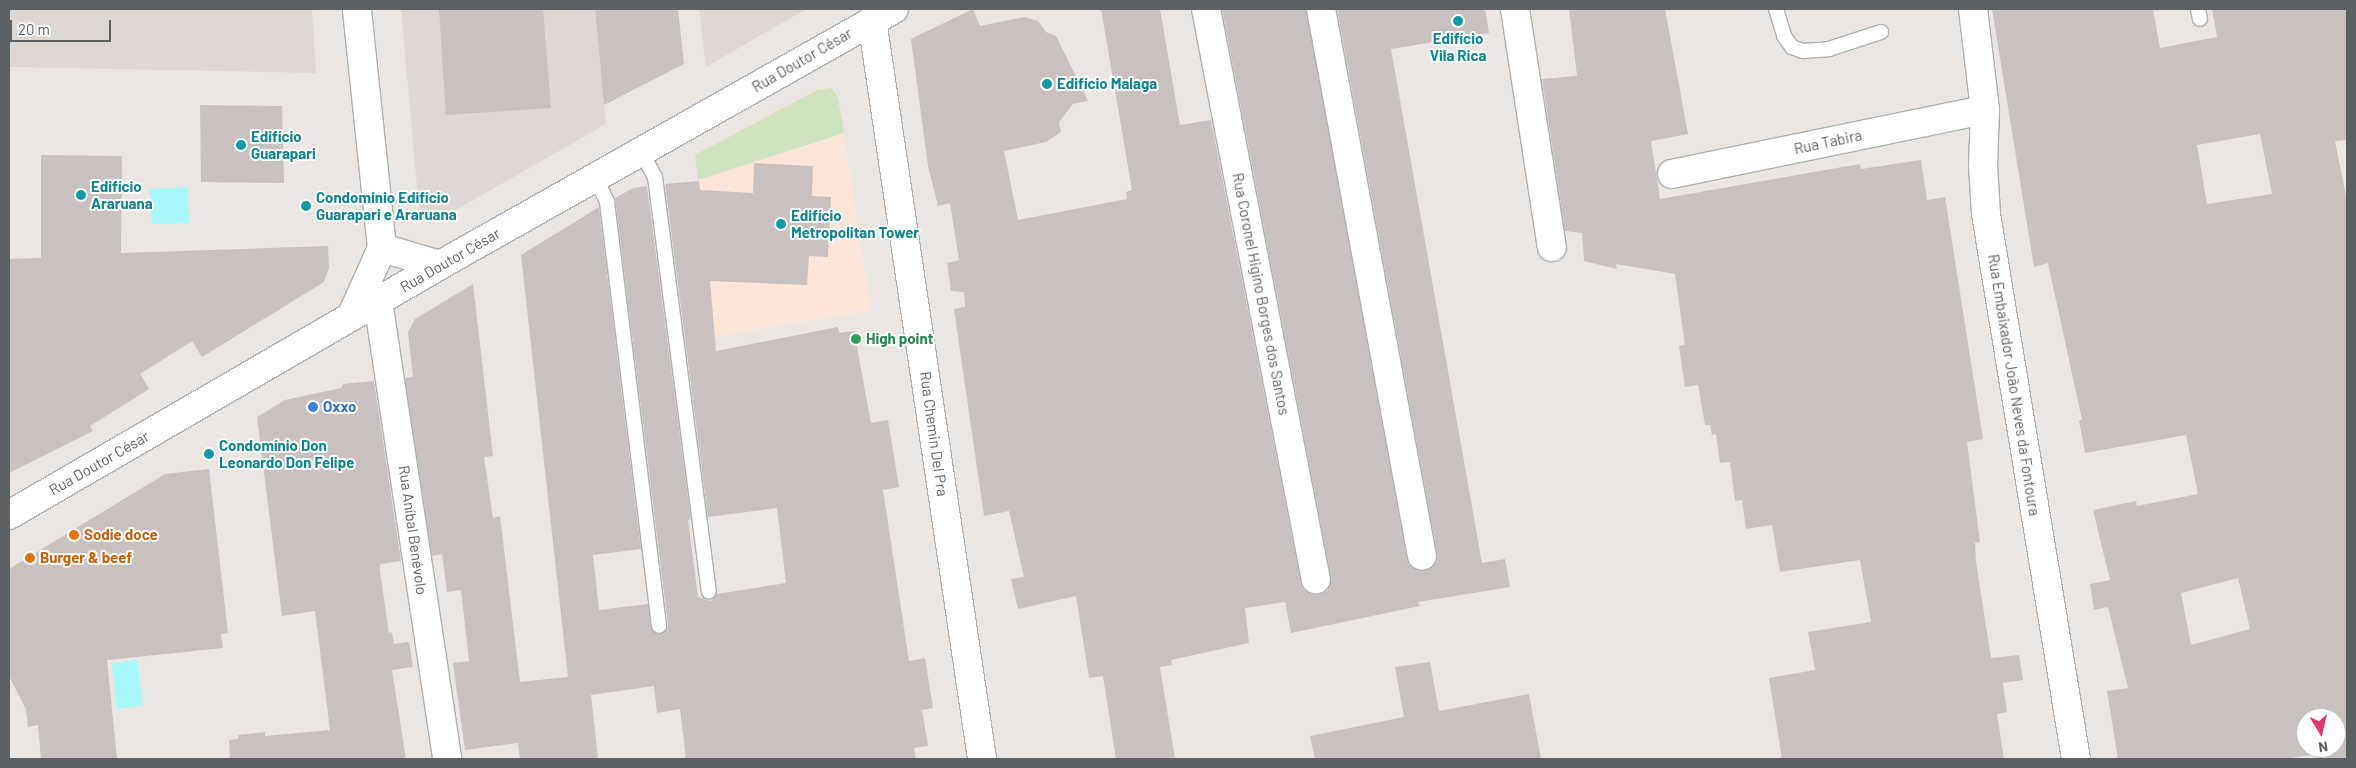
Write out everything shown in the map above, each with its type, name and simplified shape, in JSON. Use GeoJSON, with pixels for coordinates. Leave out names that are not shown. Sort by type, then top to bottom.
{"type":"FeatureCollection","features":[{"type":"Feature","properties":{"kind":"street"},"geometry":{"type":"LineString","coordinates":[[351,317],[382,248],[357,9]]}},
{"type":"Feature","properties":{"kind":"street","name":"Rua Coronel Higino Borges dos Santos"},"geometry":{"type":"LineString","coordinates":[[1206,9],[1316,580]]}},
{"type":"Feature","properties":{"kind":"street"},"geometry":{"type":"LineString","coordinates":[[1321,9],[1422,556]]}},
{"type":"Feature","properties":{"kind":"street"},"geometry":{"type":"LineString","coordinates":[[1515,9],[1552,247]]}},
{"type":"Feature","properties":{"kind":"street","name":"Rua Embaixador João Neves da Fontoura"},"geometry":{"type":"LineString","coordinates":[[1973,9],[1985,110],[1983,166],[1986,214],[2076,759]]}},
{"type":"Feature","properties":{"kind":"street","name":"Rua Doutor César"},"geometry":{"type":"LineString","coordinates":[[9,515],[440,265],[883,14]]}},
{"type":"Feature","properties":{"kind":"street","name":"Rua Chemin Del Pra"},"geometry":{"type":"LineString","coordinates":[[883,14],[982,759]]}},
{"type":"Feature","properties":{"kind":"street","name":"Rua Tabira"},"geometry":{"type":"LineString","coordinates":[[1672,174],[1985,110]]}},
{"type":"Feature","properties":{"kind":"street"},"geometry":{"type":"LineString","coordinates":[[382,248],[440,265]]}},
{"type":"Feature","properties":{"kind":"street","name":"Rua Aníbal Benévolo"},"geometry":{"type":"LineString","coordinates":[[378,301],[447,759]]}},
{"type":"Feature","properties":{"kind":"lane"},"geometry":{"type":"LineString","coordinates":[[1776,9],[1784,36],[1792,47],[1803,52],[1829,49],[1882,32]]}},
{"type":"Feature","properties":{"kind":"lane"},"geometry":{"type":"LineString","coordinates":[[642,151],[655,177],[709,592]]}},
{"type":"Feature","properties":{"kind":"lane"},"geometry":{"type":"LineString","coordinates":[[596,178],[607,202],[659,626]]}},
{"type":"Feature","properties":{"kind":"shaded area"},"geometry":{"type":"Polygon","coordinates":[[[9,9],[312,9],[316,73],[9,67],[9,9]]]}},
{"type":"Feature","properties":{"kind":"shaded area"},"geometry":{"type":"Polygon","coordinates":[[[401,9],[595,9],[606,124],[444,217],[419,209],[401,9]]]}},
{"type":"Feature","properties":{"kind":"shaded area"},"geometry":{"type":"Polygon","coordinates":[[[699,9],[806,9],[706,67],[699,9]]]}},
{"type":"Feature","properties":{"kind":"shaded area"},"geometry":{"type":"Polygon","coordinates":[[[832,88],[838,98],[871,311],[685,341],[679,312],[712,306],[695,155],[817,90],[832,88]]]}},
{"type":"Feature","properties":{"kind":"green space"},"geometry":{"type":"Polygon","coordinates":[[[832,88],[838,98],[844,133],[698,180],[695,155],[817,90],[832,88]]]}},
{"type":"Feature","properties":{"kind":"water"},"geometry":{"type":"Polygon","coordinates":[[[188,187],[189,223],[152,224],[150,189],[188,187]]]}},
{"type":"Feature","properties":{"kind":"water"},"geometry":{"type":"Polygon","coordinates":[[[137,659],[143,706],[117,709],[112,664],[137,659]]]}},
{"type":"Feature","properties":{"kind":"building"},"geometry":{"type":"Polygon","coordinates":[[[439,9],[543,9],[551,108],[446,115],[439,9]]]}},
{"type":"Feature","properties":{"kind":"building"},"geometry":{"type":"Polygon","coordinates":[[[595,9],[678,9],[684,64],[604,105],[595,9]]]}},
{"type":"Feature","properties":{"kind":"building"},"geometry":{"type":"Polygon","coordinates":[[[973,9],[980,26],[1024,17],[1038,21],[1046,32],[1056,36],[1088,101],[1073,104],[1059,122],[1061,132],[1046,142],[1004,151],[1018,220],[1127,199],[1126,192],[1132,190],[1101,9],[1160,9],[1180,125],[1211,120],[1301,583],[1305,591],[1318,595],[1327,591],[1331,577],[1222,9],[1306,9],[1407,559],[1410,566],[1424,571],[1432,568],[1437,553],[1337,9],[1485,9],[1489,33],[1391,49],[1482,563],[1505,559],[1510,587],[1418,602],[1420,606],[1291,633],[1285,602],[1245,608],[1249,643],[1171,660],[1172,665],[1160,667],[1175,759],[1116,759],[1103,676],[1089,678],[1076,596],[1018,609],[1011,579],[1024,577],[1009,511],[984,516],[954,309],[965,307],[964,292],[951,291],[947,263],[959,260],[950,203],[938,206],[928,166],[911,39],[973,9]]]}},
{"type":"Feature","properties":{"kind":"building"},"geometry":{"type":"Polygon","coordinates":[[[1569,9],[1665,9],[1688,134],[1651,141],[1660,199],[1860,164],[1861,169],[1921,160],[1927,200],[1945,197],[1983,439],[1967,442],[1980,542],[1975,543],[1976,562],[1991,658],[2019,655],[2023,680],[2003,683],[2007,712],[1997,714],[2004,759],[1782,759],[1769,678],[1815,670],[1808,632],[1871,622],[1860,560],[1780,572],[1772,525],[1746,529],[1742,500],[1735,501],[1730,462],[1720,463],[1716,434],[1712,435],[1710,425],[1705,425],[1698,385],[1685,387],[1679,346],[1685,345],[1675,274],[1616,264],[1617,269],[1584,261],[1582,233],[1565,231],[1542,79],[1577,76],[1569,9]]]}},
{"type":"Feature","properties":{"kind":"building"},"geometry":{"type":"Polygon","coordinates":[[[1992,9],[2153,9],[2160,48],[2217,37],[2212,9],[2347,9],[2347,140],[2335,141],[2347,201],[2347,759],[2326,758],[2346,758],[2346,708],[2296,708],[2296,757],[2285,759],[2118,759],[2107,691],[2128,688],[2108,607],[2094,610],[2090,584],[2110,580],[2093,510],[2136,501],[2137,506],[2198,494],[2186,435],[2085,453],[2079,420],[2082,420],[2048,263],[2034,267],[1992,9]],[[2260,134],[2197,145],[2207,204],[2272,194],[2260,134]],[[2238,578],[2181,593],[2191,645],[2250,629],[2238,578]]]}},
{"type":"Feature","properties":{"kind":"building","name":"Edifício Guarapari"},"geometry":{"type":"Polygon","coordinates":[[[200,105],[282,106],[284,183],[201,182],[200,105]]]}},
{"type":"Feature","properties":{"kind":"building"},"geometry":{"type":"Polygon","coordinates":[[[41,155],[122,156],[121,253],[328,246],[329,268],[324,282],[202,357],[192,341],[140,374],[149,389],[90,426],[93,431],[9,473],[9,259],[41,258],[41,155]]]}},
{"type":"Feature","properties":{"kind":"building"},"geometry":{"type":"Polygon","coordinates":[[[754,163],[813,166],[812,196],[831,197],[828,257],[809,256],[807,285],[710,281],[716,351],[838,327],[839,333],[854,331],[871,423],[888,420],[899,487],[883,490],[909,661],[925,658],[933,708],[922,710],[928,746],[914,748],[916,759],[686,759],[680,709],[657,713],[654,686],[591,695],[598,759],[520,759],[518,743],[465,750],[453,663],[469,661],[461,590],[447,592],[442,554],[432,556],[405,378],[413,377],[408,332],[415,319],[473,284],[493,456],[484,457],[493,518],[500,516],[520,682],[568,677],[521,255],[599,207],[641,549],[593,555],[599,610],[648,604],[652,631],[664,633],[668,625],[615,198],[633,188],[647,186],[691,519],[688,520],[698,597],[711,601],[717,594],[786,583],[777,508],[708,517],[665,184],[699,181],[700,190],[753,193],[754,163]]]}},
{"type":"Feature","properties":{"kind":"building"},"geometry":{"type":"Polygon","coordinates":[[[374,381],[401,561],[380,564],[380,571],[389,633],[392,632],[394,644],[409,642],[413,667],[392,670],[406,759],[230,759],[229,740],[238,739],[238,735],[265,732],[265,736],[330,730],[315,611],[282,616],[257,417],[285,400],[341,388],[343,384],[374,381]]]}},
{"type":"Feature","properties":{"kind":"building"},"geometry":{"type":"Polygon","coordinates":[[[209,469],[228,633],[221,634],[223,648],[107,660],[117,759],[41,759],[38,725],[28,727],[26,709],[9,676],[9,569],[165,474],[209,469]]]}},
{"type":"Feature","properties":{"kind":"building"},"geometry":{"type":"Polygon","coordinates":[[[1430,662],[1439,711],[1529,694],[1541,759],[1315,759],[1310,736],[1404,717],[1395,667],[1430,662]]]}},
{"type":"Feature","properties":{"kind":"place","name":"Edifício Vila Rica"},"geometry":{"type":"Point","coordinates":[1458,21]}},
{"type":"Feature","properties":{"kind":"place","name":"Edifício Malaga"},"geometry":{"type":"Point","coordinates":[1047,84]}},
{"type":"Feature","properties":{"kind":"place","name":"Edifício Guarapari"},"geometry":{"type":"Point","coordinates":[241,145]}},
{"type":"Feature","properties":{"kind":"place","name":"Edifício Araruana"},"geometry":{"type":"Point","coordinates":[81,195]}},
{"type":"Feature","properties":{"kind":"place","name":"Condominio Edifício Guarapari e Araruana"},"geometry":{"type":"Point","coordinates":[306,206]}},
{"type":"Feature","properties":{"kind":"place","name":"Edifício Metropolitan Tower"},"geometry":{"type":"Point","coordinates":[781,224]}},
{"type":"Feature","properties":{"kind":"place","name":"High point"},"geometry":{"type":"Point","coordinates":[856,339]}},
{"type":"Feature","properties":{"kind":"place","name":"Oxxo"},"geometry":{"type":"Point","coordinates":[313,407]}},
{"type":"Feature","properties":{"kind":"place","name":"Condomínio Don Leonardo Don Felipe"},"geometry":{"type":"Point","coordinates":[209,454]}},
{"type":"Feature","properties":{"kind":"place","name":"Sodie doce"},"geometry":{"type":"Point","coordinates":[74,535]}},
{"type":"Feature","properties":{"kind":"place","name":"Burger & beef"},"geometry":{"type":"Point","coordinates":[30,558]}}]}
